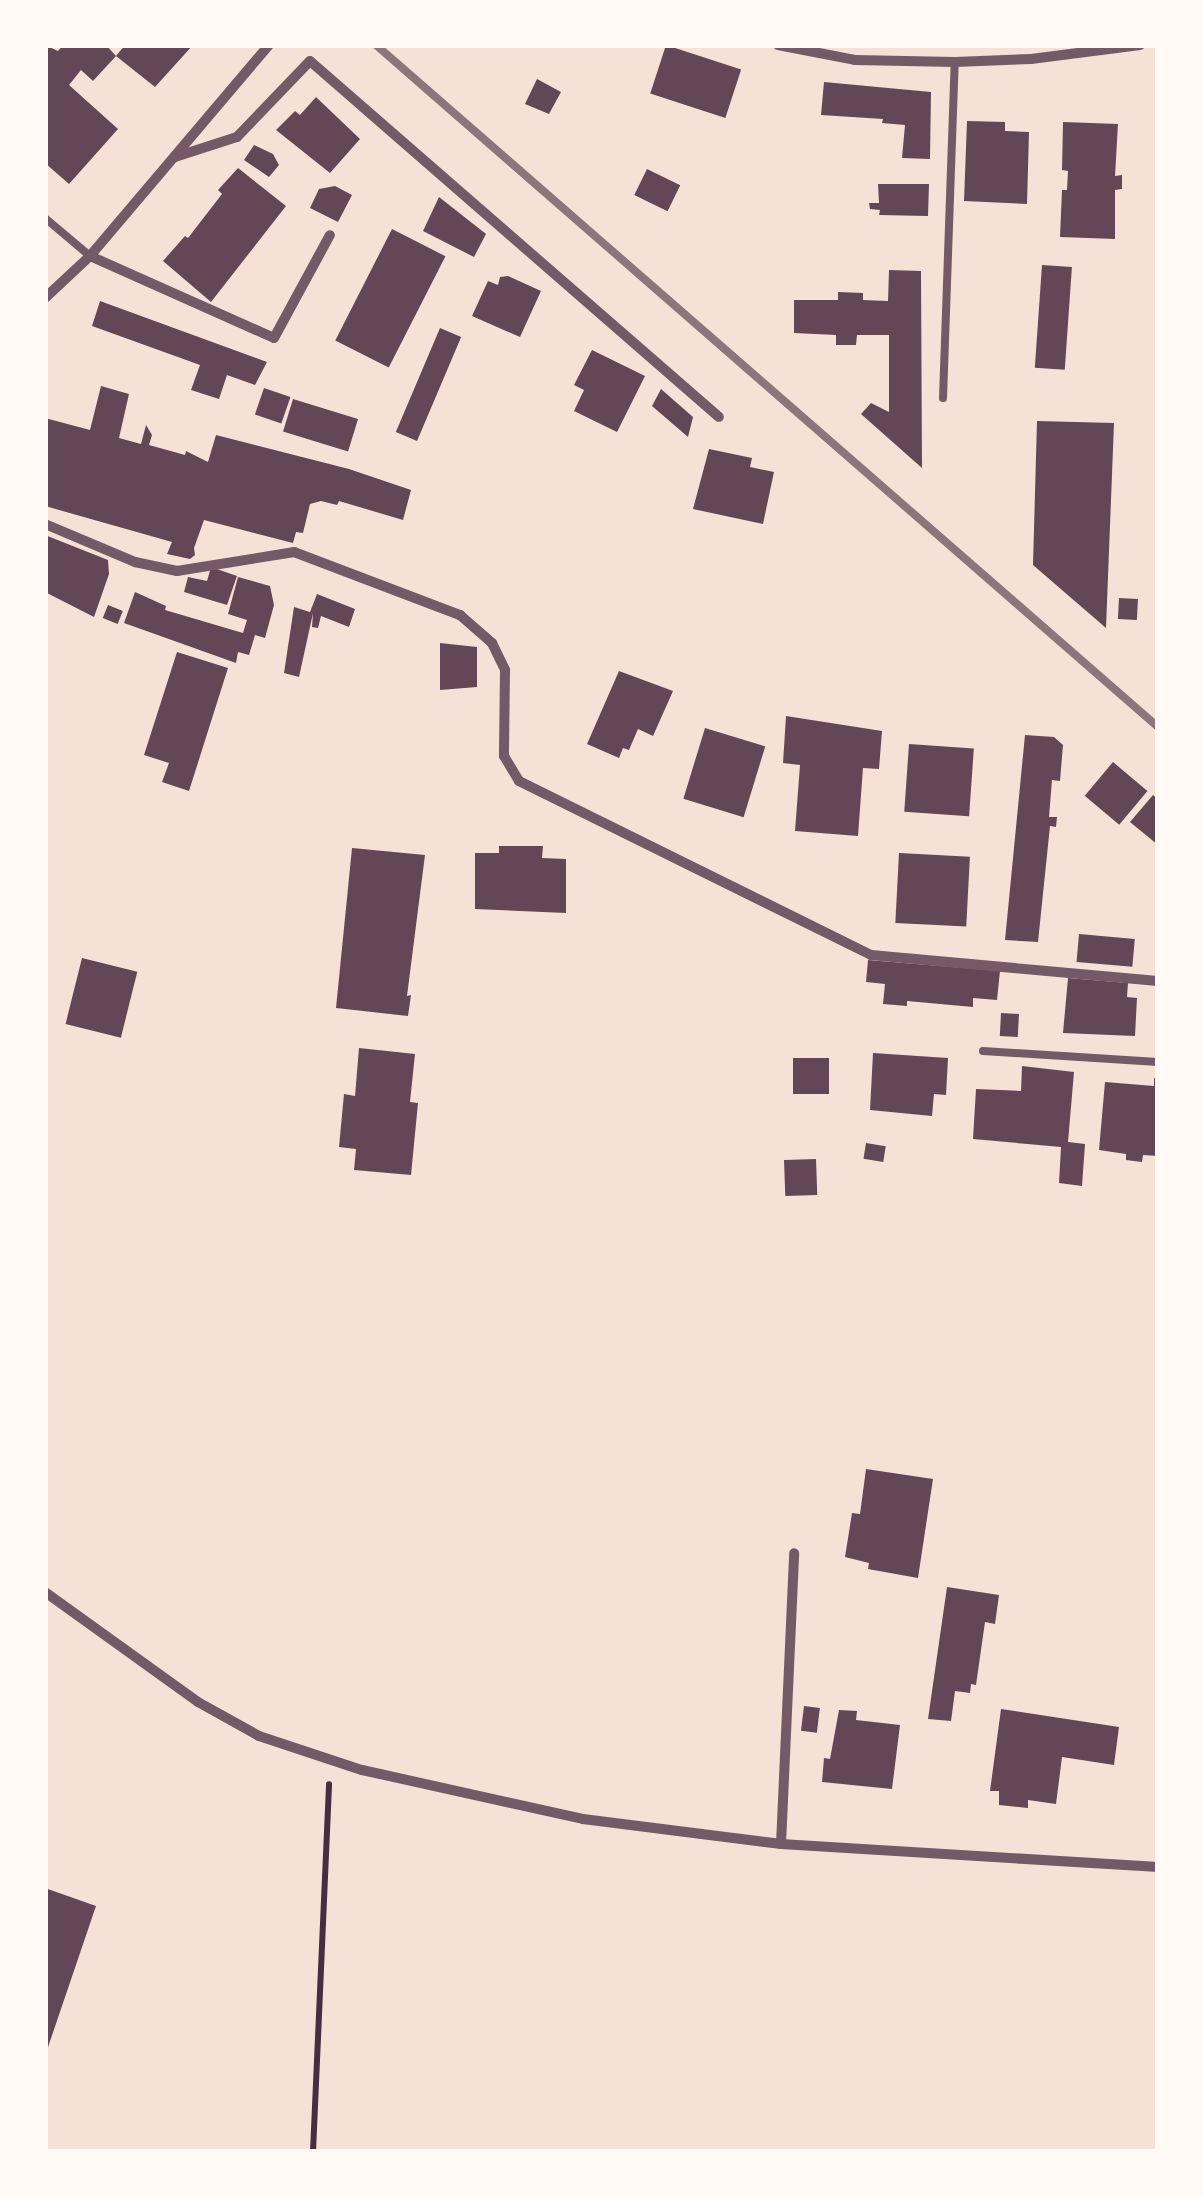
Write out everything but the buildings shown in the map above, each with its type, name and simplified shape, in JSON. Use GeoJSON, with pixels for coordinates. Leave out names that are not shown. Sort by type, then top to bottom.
{"type":"FeatureCollection","features":[{"type":"Feature","properties":{"kind":"street"},"geometry":{"type":"LineString","coordinates":[[45,298],[90,256],[269,45]]}},
{"type":"Feature","properties":{"kind":"street"},"geometry":{"type":"LineString","coordinates":[[778,45],[854,60],[955,62],[1032,59],[1140,45]]}},
{"type":"Feature","properties":{"kind":"street"},"geometry":{"type":"LineString","coordinates":[[175,157],[236,137],[310,60],[719,417]]}},
{"type":"Feature","properties":{"kind":"street"},"geometry":{"type":"LineString","coordinates":[[90,256],[274,338],[330,235]]}},
{"type":"Feature","properties":{"kind":"street"},"geometry":{"type":"LineString","coordinates":[[45,524],[136,562],[177,571],[294,552],[364,582],[460,615],[492,642],[505,670],[504,756],[519,782],[870,954],[1158,981]]}},
{"type":"Feature","properties":{"kind":"street"},"geometry":{"type":"LineString","coordinates":[[781,1844],[794,1553]]}},
{"type":"Feature","properties":{"kind":"street"},"geometry":{"type":"LineString","coordinates":[[45,1592],[198,1702],[259,1736],[330,1762],[584,1819],[781,1844],[1158,1866]]}},
{"type":"Feature","properties":{"kind":"lane"},"geometry":{"type":"LineString","coordinates":[[943,398],[955,62]]}},
{"type":"Feature","properties":{"kind":"lane"},"geometry":{"type":"LineString","coordinates":[[45,218],[90,256]]}},
{"type":"Feature","properties":{"kind":"lane"},"geometry":{"type":"LineString","coordinates":[[983,1051],[1158,1062]]}},
{"type":"Feature","properties":{"kind":"path"},"geometry":{"type":"LineString","coordinates":[[313,2152],[330,1762]]}},
{"type":"Feature","properties":{"kind":"railway"},"geometry":{"type":"LineString","coordinates":[[376,45],[1158,727]]}}]}
